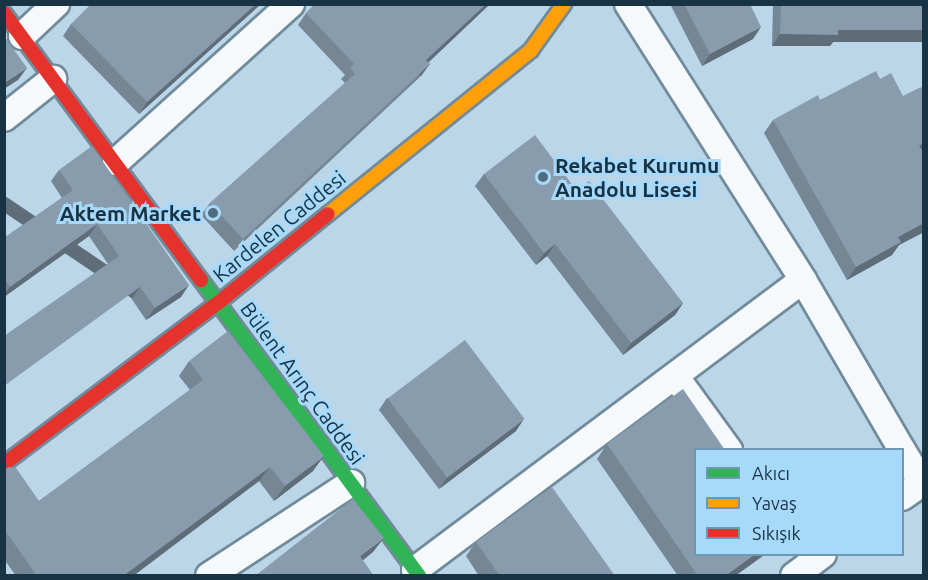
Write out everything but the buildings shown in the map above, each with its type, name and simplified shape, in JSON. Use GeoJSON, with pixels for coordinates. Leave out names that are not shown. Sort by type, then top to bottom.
{"type":"FeatureCollection","features":[{"type":"Feature","properties":{"kind":"street"},"geometry":{"type":"LineString","coordinates":[[22,36],[56,4]]}},
{"type":"Feature","properties":{"kind":"street"},"geometry":{"type":"LineString","coordinates":[[116,162],[291,4]]}},
{"type":"Feature","properties":{"kind":"street","name":"Kardelen Caddesi"},"geometry":{"type":"LineString","coordinates":[[4,464],[218,303],[531,50],[564,4]]}},
{"type":"Feature","properties":{"kind":"street"},"geometry":{"type":"LineString","coordinates":[[628,4],[802,280],[901,448]]}},
{"type":"Feature","properties":{"kind":"street","name":"Bülent Arınç Caddesi"},"geometry":{"type":"LineString","coordinates":[[4,12],[417,573]]}},
{"type":"Feature","properties":{"kind":"street"},"geometry":{"type":"LineString","coordinates":[[4,118],[53,79]]}},
{"type":"Feature","properties":{"kind":"street"},"geometry":{"type":"LineString","coordinates":[[417,573],[802,280]]}},
{"type":"Feature","properties":{"kind":"street"},"geometry":{"type":"LineString","coordinates":[[675,376],[728,448]]}},
{"type":"Feature","properties":{"kind":"street"},"geometry":{"type":"LineString","coordinates":[[904,456],[916,489]]}},
{"type":"Feature","properties":{"kind":"street"},"geometry":{"type":"LineString","coordinates":[[209,576],[351,483]]}},
{"type":"Feature","properties":{"kind":"traffic: fast"},"geometry":{"type":"LineString","coordinates":[[201,280],[419,576]]}},
{"type":"Feature","properties":{"kind":"traffic: slow"},"geometry":{"type":"LineString","coordinates":[[328,214],[531,50],[564,4]]}},
{"type":"Feature","properties":{"kind":"traffic: jam"},"geometry":{"type":"LineString","coordinates":[[4,13],[201,280]]}},
{"type":"Feature","properties":{"kind":"traffic: jam"},"geometry":{"type":"LineString","coordinates":[[4,464],[218,303],[328,214]]}},
{"type":"Feature","properties":{"kind":"place","name":"Rekabet Kurumu Anadolu Lisesi"},"geometry":{"type":"Point","coordinates":[543,177]}},
{"type":"Feature","properties":{"kind":"place","name":"Aktem Market"},"geometry":{"type":"Point","coordinates":[213,213]}}]}
